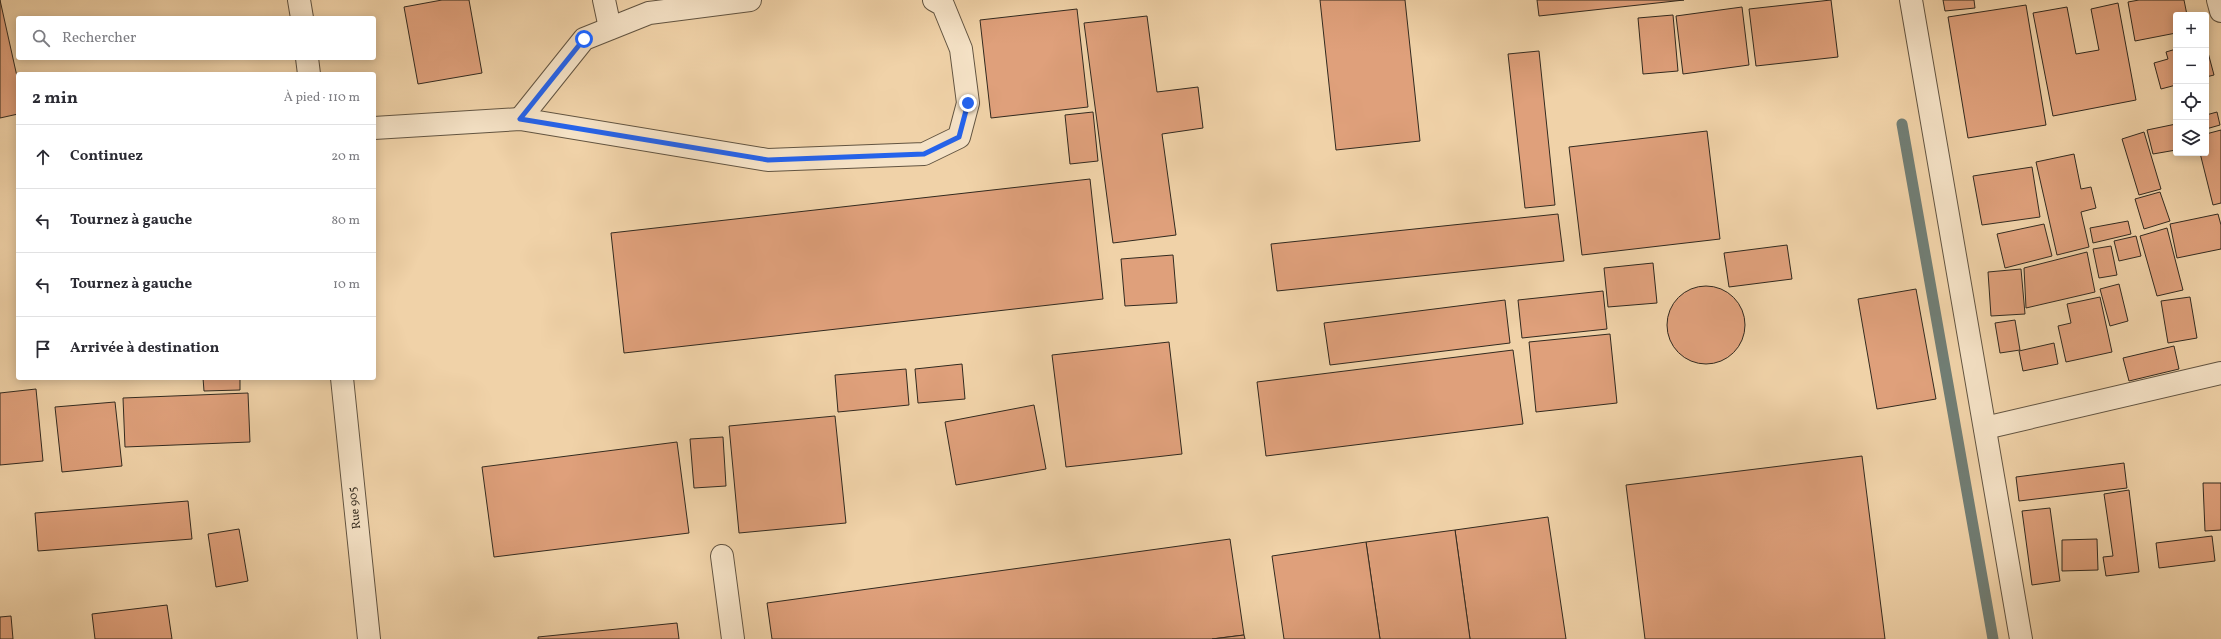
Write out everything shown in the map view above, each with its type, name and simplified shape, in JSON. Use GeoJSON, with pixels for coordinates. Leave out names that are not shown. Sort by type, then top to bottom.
{"type":"FeatureCollection","features":[{"type":"Feature","properties":{"kind":"street"},"geometry":{"type":"LineString","coordinates":[[299,0],[302,16]]}},
{"type":"Feature","properties":{"kind":"street"},"geometry":{"type":"LineString","coordinates":[[604,0],[610,28]]}},
{"type":"Feature","properties":{"kind":"street"},"geometry":{"type":"LineString","coordinates":[[520,119],[584,39],[649,13],[750,0]]}},
{"type":"Feature","properties":{"kind":"street"},"geometry":{"type":"LineString","coordinates":[[376,128],[520,119],[768,160],[924,154],[959,137],[968,103],[961,49],[943,5],[934,0]]}},
{"type":"Feature","properties":{"kind":"street"},"geometry":{"type":"LineString","coordinates":[[1911,0],[2021,639]]}},
{"type":"Feature","properties":{"kind":"street"},"geometry":{"type":"LineString","coordinates":[[2218,0],[2221,11]]}},
{"type":"Feature","properties":{"kind":"street"},"geometry":{"type":"LineString","coordinates":[[307,60],[309,72]]}},
{"type":"Feature","properties":{"kind":"street"},"geometry":{"type":"LineString","coordinates":[[1985,428],[2221,373]]}},
{"type":"Feature","properties":{"kind":"street","name":"Rue 905"},"geometry":{"type":"LineString","coordinates":[[342,380],[369,639]]}},
{"type":"Feature","properties":{"kind":"street"},"geometry":{"type":"LineString","coordinates":[[722,556],[733,639]]}},
{"type":"Feature","properties":{"kind":"building"},"geometry":{"type":"Polygon","coordinates":[[[0,0],[16,72],[16,114],[0,118],[0,0]]]}},
{"type":"Feature","properties":{"kind":"building"},"geometry":{"type":"Polygon","coordinates":[[[442,0],[469,0],[482,73],[418,84],[404,7],[442,0]]]}},
{"type":"Feature","properties":{"kind":"building"},"geometry":{"type":"Polygon","coordinates":[[[1320,0],[1405,0],[1420,141],[1336,150],[1320,0]]]}},
{"type":"Feature","properties":{"kind":"building"},"geometry":{"type":"Polygon","coordinates":[[[1537,0],[1684,0],[1539,16],[1537,0]]]}},
{"type":"Feature","properties":{"kind":"building"},"geometry":{"type":"Polygon","coordinates":[[[1831,0],[1838,57],[1756,66],[1749,9],[1831,0]]]}},
{"type":"Feature","properties":{"kind":"building"},"geometry":{"type":"Polygon","coordinates":[[[1943,0],[1974,0],[1975,8],[1945,11],[1943,0]]]}},
{"type":"Feature","properties":{"kind":"building"},"geometry":{"type":"Polygon","coordinates":[[[2139,0],[2184,0],[2186,12],[2173,12],[2173,34],[2135,41],[2128,2],[2139,0]]]}},
{"type":"Feature","properties":{"kind":"building"},"geometry":{"type":"Polygon","coordinates":[[[2118,3],[2136,100],[2053,116],[2033,13],[2067,7],[2076,54],[2099,50],[2091,9],[2118,3]]]}},
{"type":"Feature","properties":{"kind":"building"},"geometry":{"type":"Polygon","coordinates":[[[2026,5],[2046,125],[1968,138],[1948,17],[2026,5]]]}},
{"type":"Feature","properties":{"kind":"building"},"geometry":{"type":"Polygon","coordinates":[[[1742,7],[1749,65],[1683,74],[1676,16],[1742,7]]]}},
{"type":"Feature","properties":{"kind":"building"},"geometry":{"type":"Polygon","coordinates":[[[1077,9],[1088,107],[991,118],[980,20],[1077,9]]]}},
{"type":"Feature","properties":{"kind":"building"},"geometry":{"type":"Polygon","coordinates":[[[1673,15],[1678,71],[1643,74],[1638,18],[1673,15]]]}},
{"type":"Feature","properties":{"kind":"building"},"geometry":{"type":"Polygon","coordinates":[[[1147,16],[1157,92],[1198,87],[1203,128],[1162,134],[1176,235],[1113,243],[1084,23],[1147,16]]]}},
{"type":"Feature","properties":{"kind":"building"},"geometry":{"type":"Polygon","coordinates":[[[2173,50],[2173,86],[2161,89],[2154,63],[2168,59],[2166,52],[2173,50]]]}},
{"type":"Feature","properties":{"kind":"building"},"geometry":{"type":"Polygon","coordinates":[[[1539,51],[1555,205],[1525,208],[1508,54],[1539,51]]]}},
{"type":"Feature","properties":{"kind":"building"},"geometry":{"type":"Polygon","coordinates":[[[2209,56],[2214,75],[2209,76],[2209,56]]]}},
{"type":"Feature","properties":{"kind":"building"},"geometry":{"type":"Polygon","coordinates":[[[1093,112],[1098,161],[1070,164],[1065,115],[1093,112]]]}},
{"type":"Feature","properties":{"kind":"building"},"geometry":{"type":"Polygon","coordinates":[[[2217,112],[2220,125],[2209,128],[2209,114],[2217,112]]]}},
{"type":"Feature","properties":{"kind":"building"},"geometry":{"type":"Polygon","coordinates":[[[2173,125],[2173,151],[2153,154],[2147,130],[2173,125]]]}},
{"type":"Feature","properties":{"kind":"building"},"geometry":{"type":"Polygon","coordinates":[[[2221,130],[2221,203],[2213,205],[2201,156],[2209,156],[2209,133],[2221,130]]]}},
{"type":"Feature","properties":{"kind":"building"},"geometry":{"type":"Polygon","coordinates":[[[1707,131],[1720,239],[1582,255],[1569,147],[1707,131]]]}},
{"type":"Feature","properties":{"kind":"building"},"geometry":{"type":"Polygon","coordinates":[[[2144,132],[2161,189],[2139,195],[2122,139],[2144,132]]]}},
{"type":"Feature","properties":{"kind":"building"},"geometry":{"type":"Polygon","coordinates":[[[2074,154],[2081,189],[2091,187],[2096,208],[2081,212],[2089,247],[2057,255],[2036,162],[2074,154]]]}},
{"type":"Feature","properties":{"kind":"building"},"geometry":{"type":"Polygon","coordinates":[[[2032,167],[2040,217],[1982,225],[1973,176],[2032,167]]]}},
{"type":"Feature","properties":{"kind":"building"},"geometry":{"type":"Polygon","coordinates":[[[1090,179],[1103,299],[624,353],[611,233],[1090,179]]]}},
{"type":"Feature","properties":{"kind":"building"},"geometry":{"type":"Polygon","coordinates":[[[2160,192],[2170,221],[2144,229],[2135,199],[2160,192]]]}},
{"type":"Feature","properties":{"kind":"building"},"geometry":{"type":"Polygon","coordinates":[[[1558,214],[1564,261],[1277,291],[1271,244],[1558,214]]]}},
{"type":"Feature","properties":{"kind":"building"},"geometry":{"type":"Polygon","coordinates":[[[2218,214],[2221,225],[2221,249],[2177,258],[2170,224],[2218,214]]]}},
{"type":"Feature","properties":{"kind":"building"},"geometry":{"type":"Polygon","coordinates":[[[2128,221],[2131,234],[2093,243],[2090,228],[2128,221]]]}},
{"type":"Feature","properties":{"kind":"building"},"geometry":{"type":"Polygon","coordinates":[[[2044,224],[2052,256],[2005,268],[1997,234],[2044,224]]]}},
{"type":"Feature","properties":{"kind":"building"},"geometry":{"type":"Polygon","coordinates":[[[2167,228],[2183,290],[2157,296],[2140,236],[2167,228]]]}},
{"type":"Feature","properties":{"kind":"building"},"geometry":{"type":"Polygon","coordinates":[[[2136,236],[2141,256],[2119,261],[2114,241],[2136,236]]]}},
{"type":"Feature","properties":{"kind":"building"},"geometry":{"type":"Polygon","coordinates":[[[1787,245],[1792,279],[1729,287],[1724,253],[1787,245]]]}},
{"type":"Feature","properties":{"kind":"building"},"geometry":{"type":"Polygon","coordinates":[[[2111,246],[2117,275],[2099,278],[2093,249],[2111,246]]]}},
{"type":"Feature","properties":{"kind":"building"},"geometry":{"type":"Polygon","coordinates":[[[2087,252],[2095,292],[2026,308],[2024,268],[2087,252]]]}},
{"type":"Feature","properties":{"kind":"building"},"geometry":{"type":"Polygon","coordinates":[[[1173,255],[1177,303],[1125,306],[1121,259],[1173,255]]]}},
{"type":"Feature","properties":{"kind":"building"},"geometry":{"type":"Polygon","coordinates":[[[1653,263],[1657,303],[1608,307],[1604,268],[1653,263]]]}},
{"type":"Feature","properties":{"kind":"building"},"geometry":{"type":"Polygon","coordinates":[[[2021,269],[2025,314],[1991,316],[1988,272],[2021,269]]]}},
{"type":"Feature","properties":{"kind":"building"},"geometry":{"type":"Polygon","coordinates":[[[2119,284],[2128,321],[2110,326],[2100,289],[2119,284]]]}},
{"type":"Feature","properties":{"kind":"building"},"geometry":{"type":"Polygon","coordinates":[[[1706,286],[1721,289],[1733,298],[1742,310],[1745,325],[1742,340],[1733,352],[1721,361],[1706,364],[1691,361],[1679,352],[1670,340],[1667,325],[1670,310],[1679,298],[1691,289],[1706,286]]]}},
{"type":"Feature","properties":{"kind":"building"},"geometry":{"type":"Polygon","coordinates":[[[1916,289],[1936,399],[1877,409],[1858,299],[1916,289]]]}},
{"type":"Feature","properties":{"kind":"building"},"geometry":{"type":"Polygon","coordinates":[[[1603,291],[1607,329],[1522,338],[1518,300],[1603,291]]]}},
{"type":"Feature","properties":{"kind":"building"},"geometry":{"type":"Polygon","coordinates":[[[2100,297],[2112,352],[2066,362],[2058,326],[2071,323],[2067,304],[2100,297]]]}},
{"type":"Feature","properties":{"kind":"building"},"geometry":{"type":"Polygon","coordinates":[[[2190,297],[2197,338],[2168,343],[2161,301],[2190,297]]]}},
{"type":"Feature","properties":{"kind":"building"},"geometry":{"type":"Polygon","coordinates":[[[1505,300],[1510,343],[1330,365],[1324,323],[1505,300]]]}},
{"type":"Feature","properties":{"kind":"building"},"geometry":{"type":"Polygon","coordinates":[[[2015,320],[2020,350],[2000,353],[1995,323],[2015,320]]]}},
{"type":"Feature","properties":{"kind":"building"},"geometry":{"type":"Polygon","coordinates":[[[1610,334],[1617,403],[1536,412],[1529,342],[1610,334]]]}},
{"type":"Feature","properties":{"kind":"building"},"geometry":{"type":"Polygon","coordinates":[[[1169,342],[1182,454],[1066,467],[1052,355],[1169,342]]]}},
{"type":"Feature","properties":{"kind":"building"},"geometry":{"type":"Polygon","coordinates":[[[2054,343],[2058,364],[2023,371],[2019,351],[2054,343]]]}},
{"type":"Feature","properties":{"kind":"building"},"geometry":{"type":"Polygon","coordinates":[[[2174,346],[2179,369],[2129,381],[2123,358],[2174,346]]]}},
{"type":"Feature","properties":{"kind":"building"},"geometry":{"type":"Polygon","coordinates":[[[1513,350],[1523,424],[1266,456],[1257,382],[1513,350]]]}},
{"type":"Feature","properties":{"kind":"building"},"geometry":{"type":"Polygon","coordinates":[[[962,364],[965,399],[918,403],[915,369],[962,364]]]}},
{"type":"Feature","properties":{"kind":"building"},"geometry":{"type":"Polygon","coordinates":[[[906,369],[909,405],[838,412],[835,375],[906,369]]]}},
{"type":"Feature","properties":{"kind":"building"},"geometry":{"type":"Polygon","coordinates":[[[203,380],[240,380],[240,390],[204,391],[203,380]]]}},
{"type":"Feature","properties":{"kind":"building"},"geometry":{"type":"Polygon","coordinates":[[[36,389],[43,461],[0,465],[0,393],[36,389]]]}},
{"type":"Feature","properties":{"kind":"building"},"geometry":{"type":"Polygon","coordinates":[[[248,393],[250,442],[125,447],[123,398],[248,393]]]}},
{"type":"Feature","properties":{"kind":"building"},"geometry":{"type":"Polygon","coordinates":[[[115,402],[122,466],[62,472],[55,407],[115,402]]]}},
{"type":"Feature","properties":{"kind":"building"},"geometry":{"type":"Polygon","coordinates":[[[1034,405],[1046,469],[956,485],[945,422],[1034,405]]]}},
{"type":"Feature","properties":{"kind":"building"},"geometry":{"type":"Polygon","coordinates":[[[835,416],[846,523],[739,533],[729,426],[835,416]]]}},
{"type":"Feature","properties":{"kind":"building"},"geometry":{"type":"Polygon","coordinates":[[[723,437],[726,486],[694,488],[690,439],[723,437]]]}},
{"type":"Feature","properties":{"kind":"building"},"geometry":{"type":"Polygon","coordinates":[[[677,442],[689,533],[494,557],[482,467],[677,442]]]}},
{"type":"Feature","properties":{"kind":"building"},"geometry":{"type":"Polygon","coordinates":[[[1862,456],[1885,639],[1645,639],[1626,485],[1862,456]]]}},
{"type":"Feature","properties":{"kind":"building"},"geometry":{"type":"Polygon","coordinates":[[[2124,463],[2127,488],[2019,501],[2016,477],[2124,463]]]}},
{"type":"Feature","properties":{"kind":"building"},"geometry":{"type":"Polygon","coordinates":[[[2203,483],[2221,483],[2221,530],[2205,531],[2203,483]]]}},
{"type":"Feature","properties":{"kind":"building"},"geometry":{"type":"Polygon","coordinates":[[[2129,490],[2139,572],[2106,576],[2103,557],[2113,556],[2104,494],[2129,490]]]}},
{"type":"Feature","properties":{"kind":"building"},"geometry":{"type":"Polygon","coordinates":[[[188,501],[192,539],[38,551],[35,513],[188,501]]]}},
{"type":"Feature","properties":{"kind":"building"},"geometry":{"type":"Polygon","coordinates":[[[2050,508],[2060,581],[2032,585],[2022,511],[2050,508]]]}},
{"type":"Feature","properties":{"kind":"building"},"geometry":{"type":"Polygon","coordinates":[[[1548,517],[1566,639],[1470,639],[1455,530],[1548,517]]]}},
{"type":"Feature","properties":{"kind":"building"},"geometry":{"type":"Polygon","coordinates":[[[239,529],[248,581],[216,587],[208,534],[239,529]]]}},
{"type":"Feature","properties":{"kind":"building"},"geometry":{"type":"Polygon","coordinates":[[[1455,530],[1470,639],[1380,639],[1366,542],[1455,530]]]}},
{"type":"Feature","properties":{"kind":"building"},"geometry":{"type":"Polygon","coordinates":[[[2212,536],[2215,561],[2159,568],[2156,543],[2212,536]]]}},
{"type":"Feature","properties":{"kind":"building"},"geometry":{"type":"Polygon","coordinates":[[[1230,539],[1244,635],[1212,639],[772,639],[767,603],[1230,539]]]}},
{"type":"Feature","properties":{"kind":"building"},"geometry":{"type":"Polygon","coordinates":[[[2097,539],[2098,570],[2062,571],[2062,540],[2097,539]]]}},
{"type":"Feature","properties":{"kind":"building"},"geometry":{"type":"Polygon","coordinates":[[[1366,542],[1380,639],[1284,639],[1272,556],[1366,542]]]}},
{"type":"Feature","properties":{"kind":"building"},"geometry":{"type":"Polygon","coordinates":[[[167,605],[172,639],[95,639],[92,614],[167,605]]]}},
{"type":"Feature","properties":{"kind":"building"},"geometry":{"type":"Polygon","coordinates":[[[11,616],[13,639],[0,639],[0,617],[11,616]]]}},
{"type":"Feature","properties":{"kind":"building"},"geometry":{"type":"Polygon","coordinates":[[[677,623],[679,639],[538,639],[538,637],[677,623]]]}},
{"type":"Feature","properties":{"kind":"building"},"geometry":{"type":"Polygon","coordinates":[[[1244,635],[1245,639],[1212,639],[1244,635]]]}},
{"type":"Feature","properties":{"kind":"waterway"},"geometry":{"type":"LineString","coordinates":[[1902,124],[1993,639]]}},
{"type":"Feature","properties":{"kind":"route"},"geometry":{"type":"LineString","coordinates":[[584,39],[520,119],[768,160],[924,154],[959,137],[968,103]]}}]}
